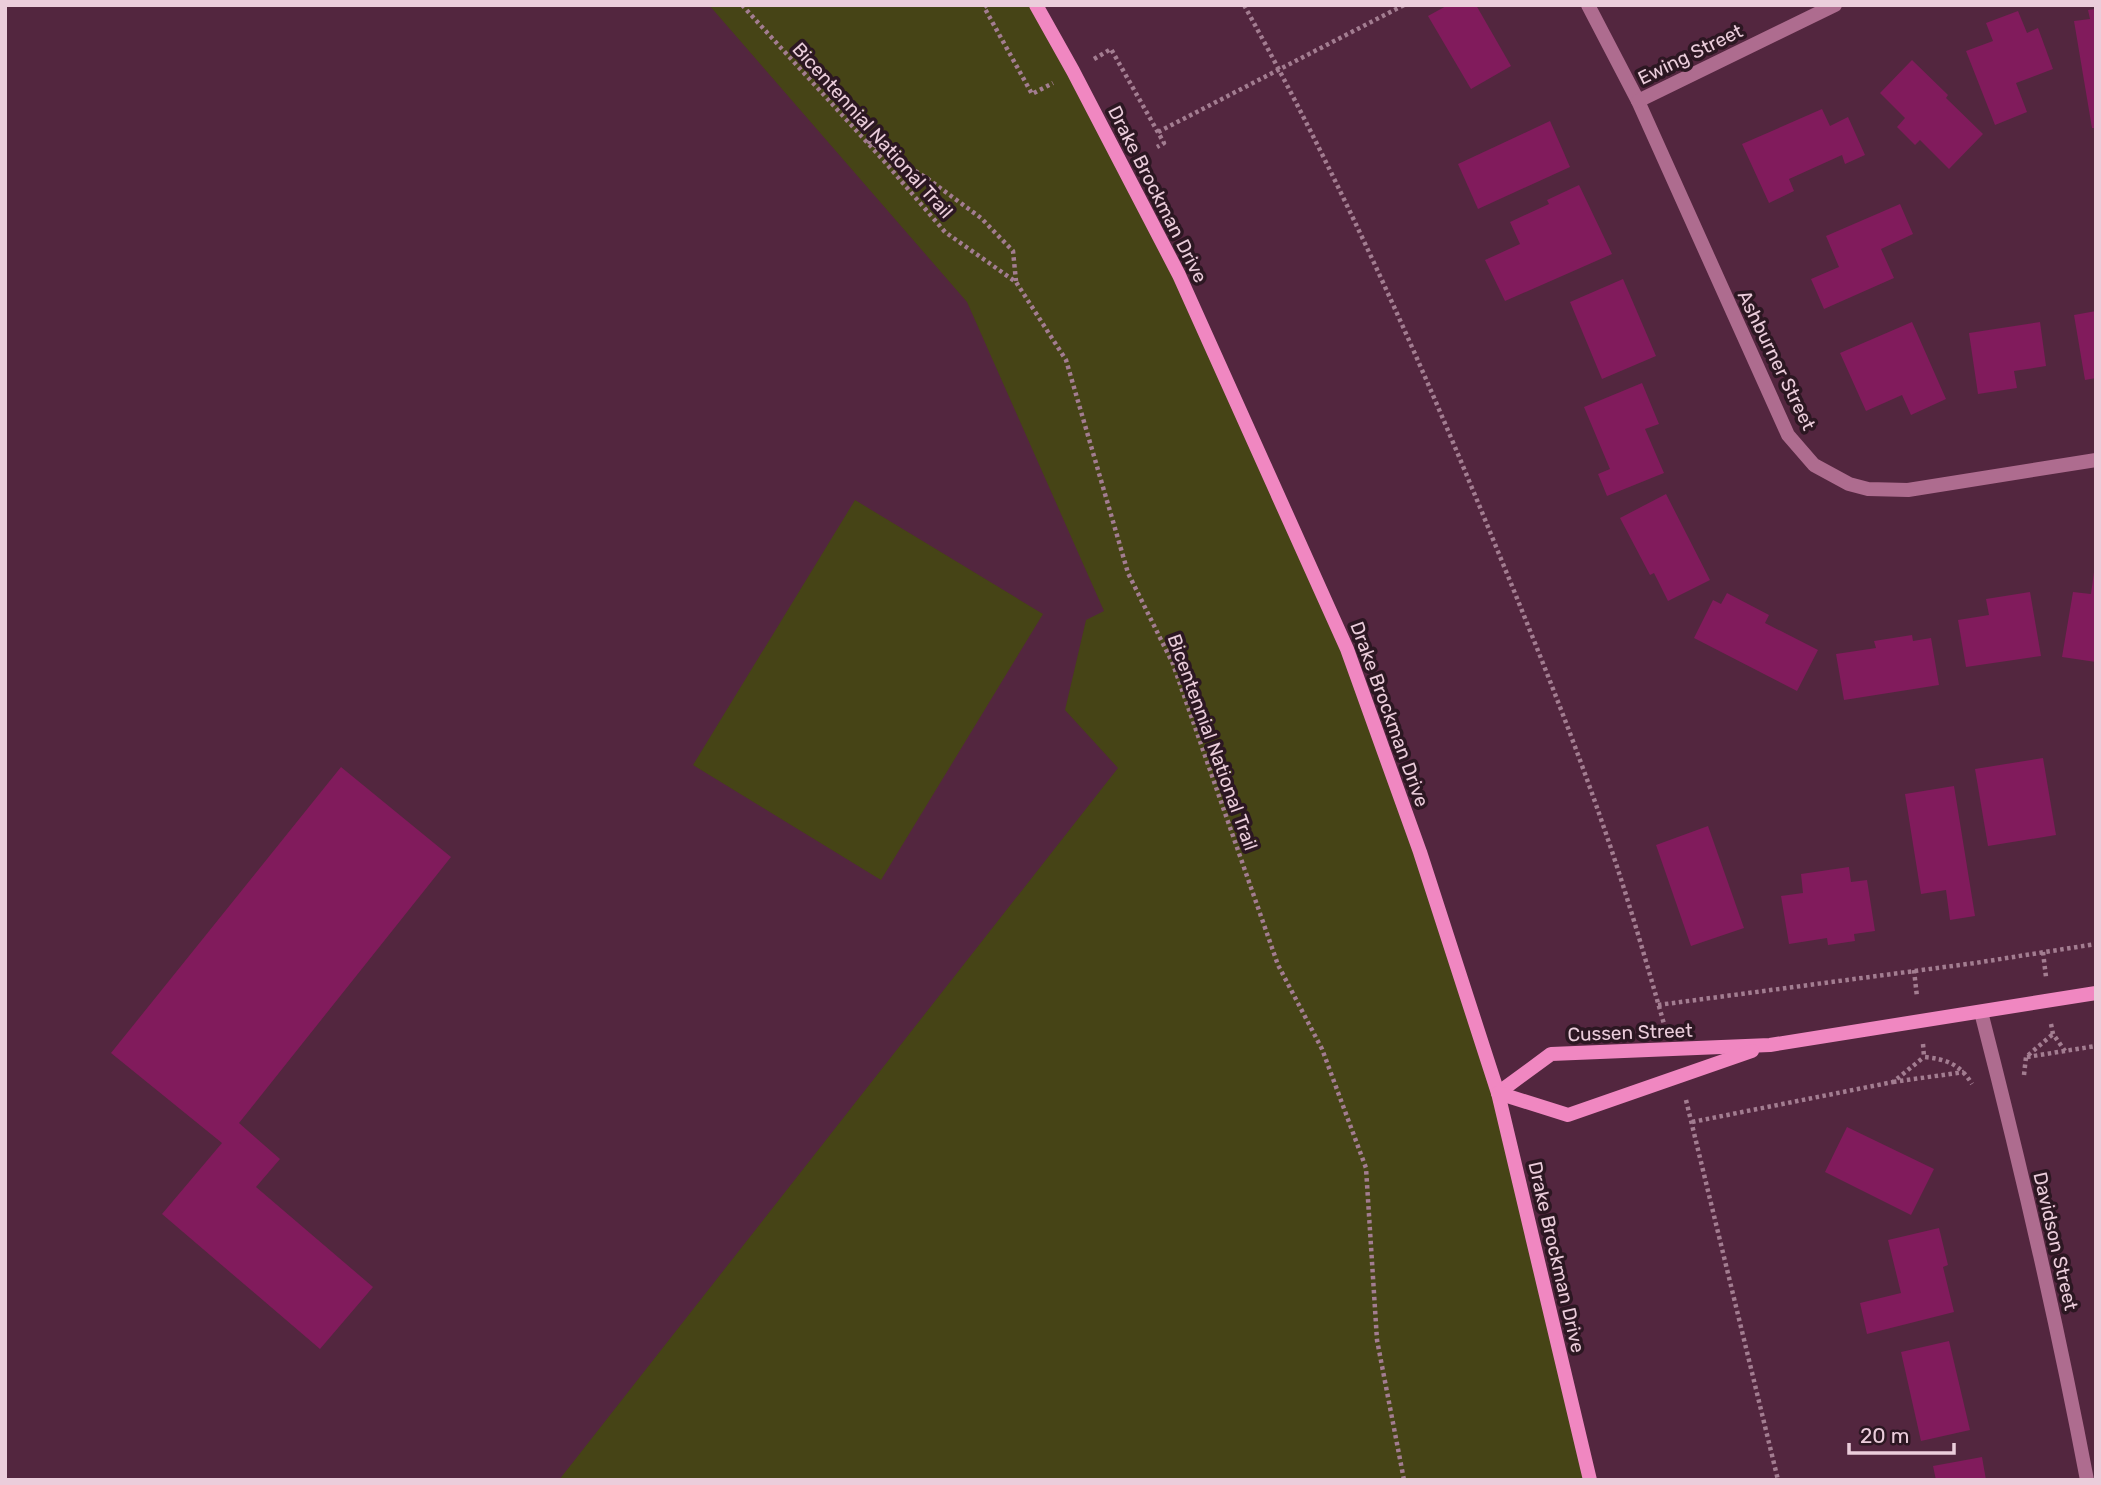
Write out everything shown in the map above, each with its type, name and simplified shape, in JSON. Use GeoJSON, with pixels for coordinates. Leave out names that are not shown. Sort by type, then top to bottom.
{"type":"FeatureCollection","features":[{"type":"Feature","properties":{"kind":"main road","name":"Drake Brockman Drive"},"geometry":{"type":"LineString","coordinates":[[1036,5],[1179,275],[1342,636],[1420,852],[1498,1093],[1590,1480]]}},
{"type":"Feature","properties":{"kind":"main road","name":"Cussen Street"},"geometry":{"type":"LineString","coordinates":[[1498,1093],[1551,1054],[1770,1045],[2096,993]]}},
{"type":"Feature","properties":{"kind":"main road","name":"Cussen Street"},"geometry":{"type":"LineString","coordinates":[[1498,1093],[1568,1115],[1770,1045]]}},
{"type":"Feature","properties":{"kind":"street","name":"Ashburner Street"},"geometry":{"type":"LineString","coordinates":[[1588,5],[1637,101],[1788,435],[1814,465],[1849,484],[1868,489],[1908,490],[2096,460]]}},
{"type":"Feature","properties":{"kind":"street","name":"Ewing Street"},"geometry":{"type":"LineString","coordinates":[[1637,101],[1835,5]]}},
{"type":"Feature","properties":{"kind":"street","name":"Davidson Street"},"geometry":{"type":"LineString","coordinates":[[1981,1012],[2066,1367],[2087,1480]]}},
{"type":"Feature","properties":{"kind":"path","name":"Bicentennial National Trail"},"geometry":{"type":"LineString","coordinates":[[742,5],[945,232],[1016,282],[1066,360],[1128,573],[1173,664],[1278,965],[1322,1049],[1366,1168],[1377,1339],[1404,1480]]}},
{"type":"Feature","properties":{"kind":"path"},"geometry":{"type":"LineString","coordinates":[[987,5],[984,7],[1032,94]]}},
{"type":"Feature","properties":{"kind":"path"},"geometry":{"type":"LineString","coordinates":[[1244,5],[1279,69],[1372,260],[1472,486],[1603,823],[1658,1005],[1975,963],[2096,944]]}},
{"type":"Feature","properties":{"kind":"path"},"geometry":{"type":"LineString","coordinates":[[1158,132],[1404,5]]}},
{"type":"Feature","properties":{"kind":"path"},"geometry":{"type":"LineString","coordinates":[[1111,49],[1164,143],[1157,147]]}},
{"type":"Feature","properties":{"kind":"path"},"geometry":{"type":"LineString","coordinates":[[862,137],[928,179],[981,218],[1013,251],[1016,282]]}},
{"type":"Feature","properties":{"kind":"path"},"geometry":{"type":"LineString","coordinates":[[2065,1051],[2053,1032],[2026,1057],[2065,1051],[2096,1046]]}},
{"type":"Feature","properties":{"kind":"path"},"geometry":{"type":"LineString","coordinates":[[1778,1480],[1692,1122],[1893,1082],[1965,1072],[1943,1058],[1924,1055],[1893,1082]]}},
{"type":"Feature","properties":{"kind":"shaded area"},"geometry":{"type":"Polygon","coordinates":[[[709,5],[1036,5],[1113,146],[1347,649],[1498,1093],[1590,1480],[559,1480],[1118,768],[1065,710],[1086,620],[1104,611],[967,302],[709,5]]]}},
{"type":"Feature","properties":{"kind":"shaded area"},"geometry":{"type":"Polygon","coordinates":[[[855,500],[1043,614],[881,880],[693,765],[855,500]]]}},
{"type":"Feature","properties":{"kind":"building"},"geometry":{"type":"Polygon","coordinates":[[[1448,5],[1476,5],[1511,66],[1471,89],[1428,16],[1448,5]]]}},
{"type":"Feature","properties":{"kind":"building"},"geometry":{"type":"Polygon","coordinates":[[[2096,9],[2096,128],[2092,128],[2074,21],[2090,19],[2088,10],[2096,9]]]}},
{"type":"Feature","properties":{"kind":"building"},"geometry":{"type":"Polygon","coordinates":[[[2018,11],[2027,33],[2038,28],[2053,69],[2016,83],[2027,112],[1995,125],[1966,51],[1993,41],[1986,23],[2018,11]]]}},
{"type":"Feature","properties":{"kind":"building"},"geometry":{"type":"Polygon","coordinates":[[[1912,60],[1983,134],[1949,169],[1920,140],[1915,145],[1897,127],[1905,118],[1880,93],[1912,60]]]}},
{"type":"Feature","properties":{"kind":"building"},"geometry":{"type":"Polygon","coordinates":[[[1822,109],[1830,126],[1848,117],[1865,155],[1845,164],[1842,155],[1789,179],[1794,191],[1769,203],[1742,144],[1822,109]]]}},
{"type":"Feature","properties":{"kind":"building"},"geometry":{"type":"Polygon","coordinates":[[[1550,121],[1570,167],[1478,209],[1458,164],[1550,121]]]}},
{"type":"Feature","properties":{"kind":"building"},"geometry":{"type":"Polygon","coordinates":[[[1579,185],[1612,254],[1505,301],[1485,260],[1520,244],[1510,222],[1549,204],[1547,200],[1579,185]]]}},
{"type":"Feature","properties":{"kind":"building"},"geometry":{"type":"Polygon","coordinates":[[[1900,204],[1913,234],[1881,249],[1894,278],[1824,309],[1811,279],[1839,267],[1826,236],[1900,204]]]}},
{"type":"Feature","properties":{"kind":"building"},"geometry":{"type":"Polygon","coordinates":[[[1623,279],[1656,356],[1602,379],[1570,302],[1623,279]]]}},
{"type":"Feature","properties":{"kind":"building"},"geometry":{"type":"Polygon","coordinates":[[[2096,311],[2096,378],[2085,380],[2074,315],[2096,311]]]}},
{"type":"Feature","properties":{"kind":"building"},"geometry":{"type":"Polygon","coordinates":[[[1912,322],[1946,399],[1911,415],[1902,395],[1866,411],[1840,353],[1912,322]]]}},
{"type":"Feature","properties":{"kind":"building"},"geometry":{"type":"Polygon","coordinates":[[[2040,322],[2046,366],[2014,371],[2017,388],[1978,394],[1969,333],[2040,322]]]}},
{"type":"Feature","properties":{"kind":"building"},"geometry":{"type":"Polygon","coordinates":[[[1642,383],[1659,424],[1645,429],[1664,473],[1607,496],[1598,474],[1610,469],[1584,407],[1642,383]]]}},
{"type":"Feature","properties":{"kind":"building"},"geometry":{"type":"Polygon","coordinates":[[[1666,494],[1710,580],[1668,601],[1654,573],[1650,575],[1620,518],[1666,494]]]}},
{"type":"Feature","properties":{"kind":"building"},"geometry":{"type":"Polygon","coordinates":[[[2094,572],[2096,662],[2062,657],[2073,592],[2091,594],[2094,572]]]}},
{"type":"Feature","properties":{"kind":"building"},"geometry":{"type":"Polygon","coordinates":[[[2030,592],[2041,656],[1966,667],[1958,620],[1989,615],[1986,599],[2030,592]]]}},
{"type":"Feature","properties":{"kind":"building"},"geometry":{"type":"Polygon","coordinates":[[[1727,593],[1769,615],[1765,623],[1818,650],[1797,691],[1694,638],[1713,600],[1721,604],[1727,593]]]}},
{"type":"Feature","properties":{"kind":"building"},"geometry":{"type":"Polygon","coordinates":[[[1912,635],[1913,641],[1931,638],[1939,685],[1844,700],[1836,654],[1876,648],[1874,641],[1912,635]]]}},
{"type":"Feature","properties":{"kind":"building"},"geometry":{"type":"Polygon","coordinates":[[[2043,758],[2056,835],[1988,846],[1975,769],[2043,758]]]}},
{"type":"Feature","properties":{"kind":"building"},"geometry":{"type":"Polygon","coordinates":[[[341,767],[451,857],[239,1123],[280,1159],[256,1187],[373,1287],[320,1349],[162,1214],[222,1143],[111,1053],[341,767]]]}},
{"type":"Feature","properties":{"kind":"building"},"geometry":{"type":"Polygon","coordinates":[[[1954,786],[1975,916],[1950,920],[1946,890],[1921,894],[1905,794],[1954,786]]]}},
{"type":"Feature","properties":{"kind":"building"},"geometry":{"type":"Polygon","coordinates":[[[1708,826],[1744,928],[1691,946],[1656,845],[1708,826]]]}},
{"type":"Feature","properties":{"kind":"building"},"geometry":{"type":"Polygon","coordinates":[[[1849,867],[1851,882],[1867,880],[1875,931],[1854,934],[1855,941],[1828,945],[1827,938],[1789,944],[1781,896],[1803,893],[1801,874],[1849,867]]]}},
{"type":"Feature","properties":{"kind":"building"},"geometry":{"type":"Polygon","coordinates":[[[1847,1127],[1934,1169],[1911,1215],[1825,1172],[1847,1127]]]}},
{"type":"Feature","properties":{"kind":"building"},"geometry":{"type":"Polygon","coordinates":[[[1939,1228],[1948,1265],[1943,1267],[1954,1312],[1867,1334],[1860,1303],[1901,1293],[1888,1240],[1939,1228]]]}},
{"type":"Feature","properties":{"kind":"building"},"geometry":{"type":"Polygon","coordinates":[[[1949,1341],[1970,1430],[1921,1441],[1901,1352],[1949,1341]]]}},
{"type":"Feature","properties":{"kind":"building"},"geometry":{"type":"Polygon","coordinates":[[[1982,1457],[1986,1480],[1936,1480],[1933,1466],[1982,1457]]]}}]}
